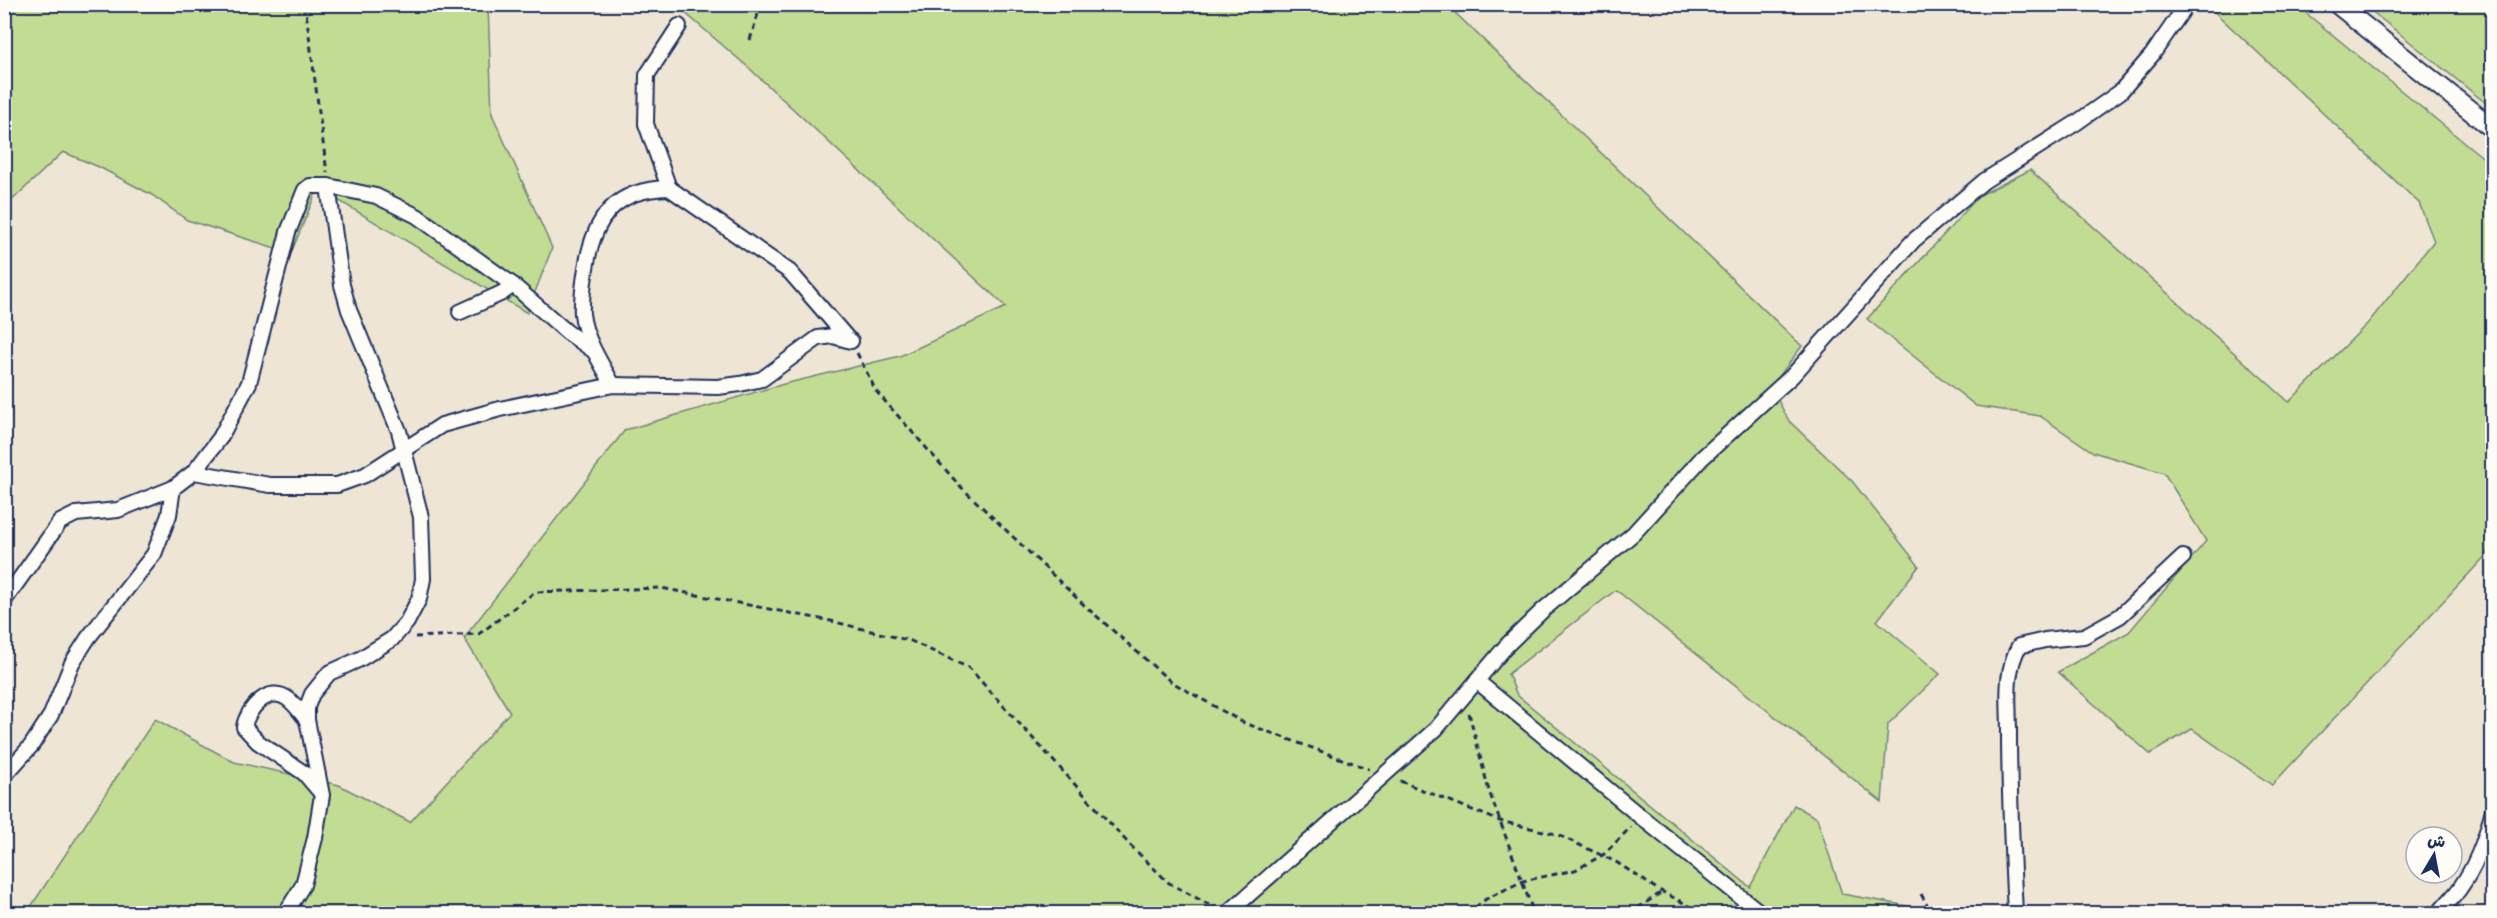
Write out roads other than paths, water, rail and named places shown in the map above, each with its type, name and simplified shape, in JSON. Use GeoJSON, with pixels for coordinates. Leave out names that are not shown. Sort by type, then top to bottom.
{"type":"FeatureCollection","features":[{"type":"Feature","properties":{"kind":"street"},"geometry":{"type":"LineString","coordinates":[[1221,911],[1385,775],[1436,729],[1507,645],[1543,610],[1634,533],[1702,458],[1792,376],[1913,241],[1984,181],[2076,123],[2120,92],[2152,55],[2187,4]]}},
{"type":"Feature","properties":{"kind":"street"},"geometry":{"type":"LineString","coordinates":[[2337,4],[2493,128]]}},
{"type":"Feature","properties":{"kind":"street"},"geometry":{"type":"LineString","coordinates":[[195,472],[270,485],[337,485],[365,475],[442,425],[500,409],[613,385],[718,387],[740,384],[762,379],[818,338],[833,336],[851,341],[790,272],[710,219],[669,188],[646,124],[647,75],[679,26]]}},
{"type":"Feature","properties":{"kind":"street"},"geometry":{"type":"LineString","coordinates":[[4,602],[60,522],[76,514],[118,510],[172,488],[195,472],[220,438],[249,383],[288,232],[305,190],[310,186],[328,186],[376,196],[417,216],[513,285],[567,332],[594,351]]}},
{"type":"Feature","properties":{"kind":"street"},"geometry":{"type":"LineString","coordinates":[[285,914],[303,885],[315,838],[322,795],[307,720],[307,707],[320,681],[329,673],[360,659],[392,639],[411,615],[419,599],[423,579],[421,517],[404,448],[344,293],[328,186]]}},
{"type":"Feature","properties":{"kind":"street"},"geometry":{"type":"LineString","coordinates":[[613,385],[594,351],[582,315],[585,271],[596,228],[615,204],[648,189],[669,188]]}},
{"type":"Feature","properties":{"kind":"street"},"geometry":{"type":"LineString","coordinates":[[460,312],[502,293],[513,285]]}},
{"type":"Feature","properties":{"kind":"street"},"geometry":{"type":"LineString","coordinates":[[4,776],[31,746],[51,715],[72,663],[88,638],[154,554],[169,515],[172,488]]}},
{"type":"Feature","properties":{"kind":"street"},"geometry":{"type":"LineString","coordinates":[[2015,914],[2008,678],[2012,660],[2019,646],[2045,640],[2084,636],[2120,616],[2183,557]]}},
{"type":"Feature","properties":{"kind":"street"},"geometry":{"type":"LineString","coordinates":[[1477,681],[1762,914]]}},
{"type":"Feature","properties":{"kind":"street"},"geometry":{"type":"LineString","coordinates":[[307,720],[286,697],[273,695],[261,699],[245,718],[244,727],[258,742],[304,773],[322,795]]}},
{"type":"Feature","properties":{"kind":"street"},"geometry":{"type":"LineString","coordinates":[[2438,914],[2460,888],[2470,871],[2493,813]]}}]}
